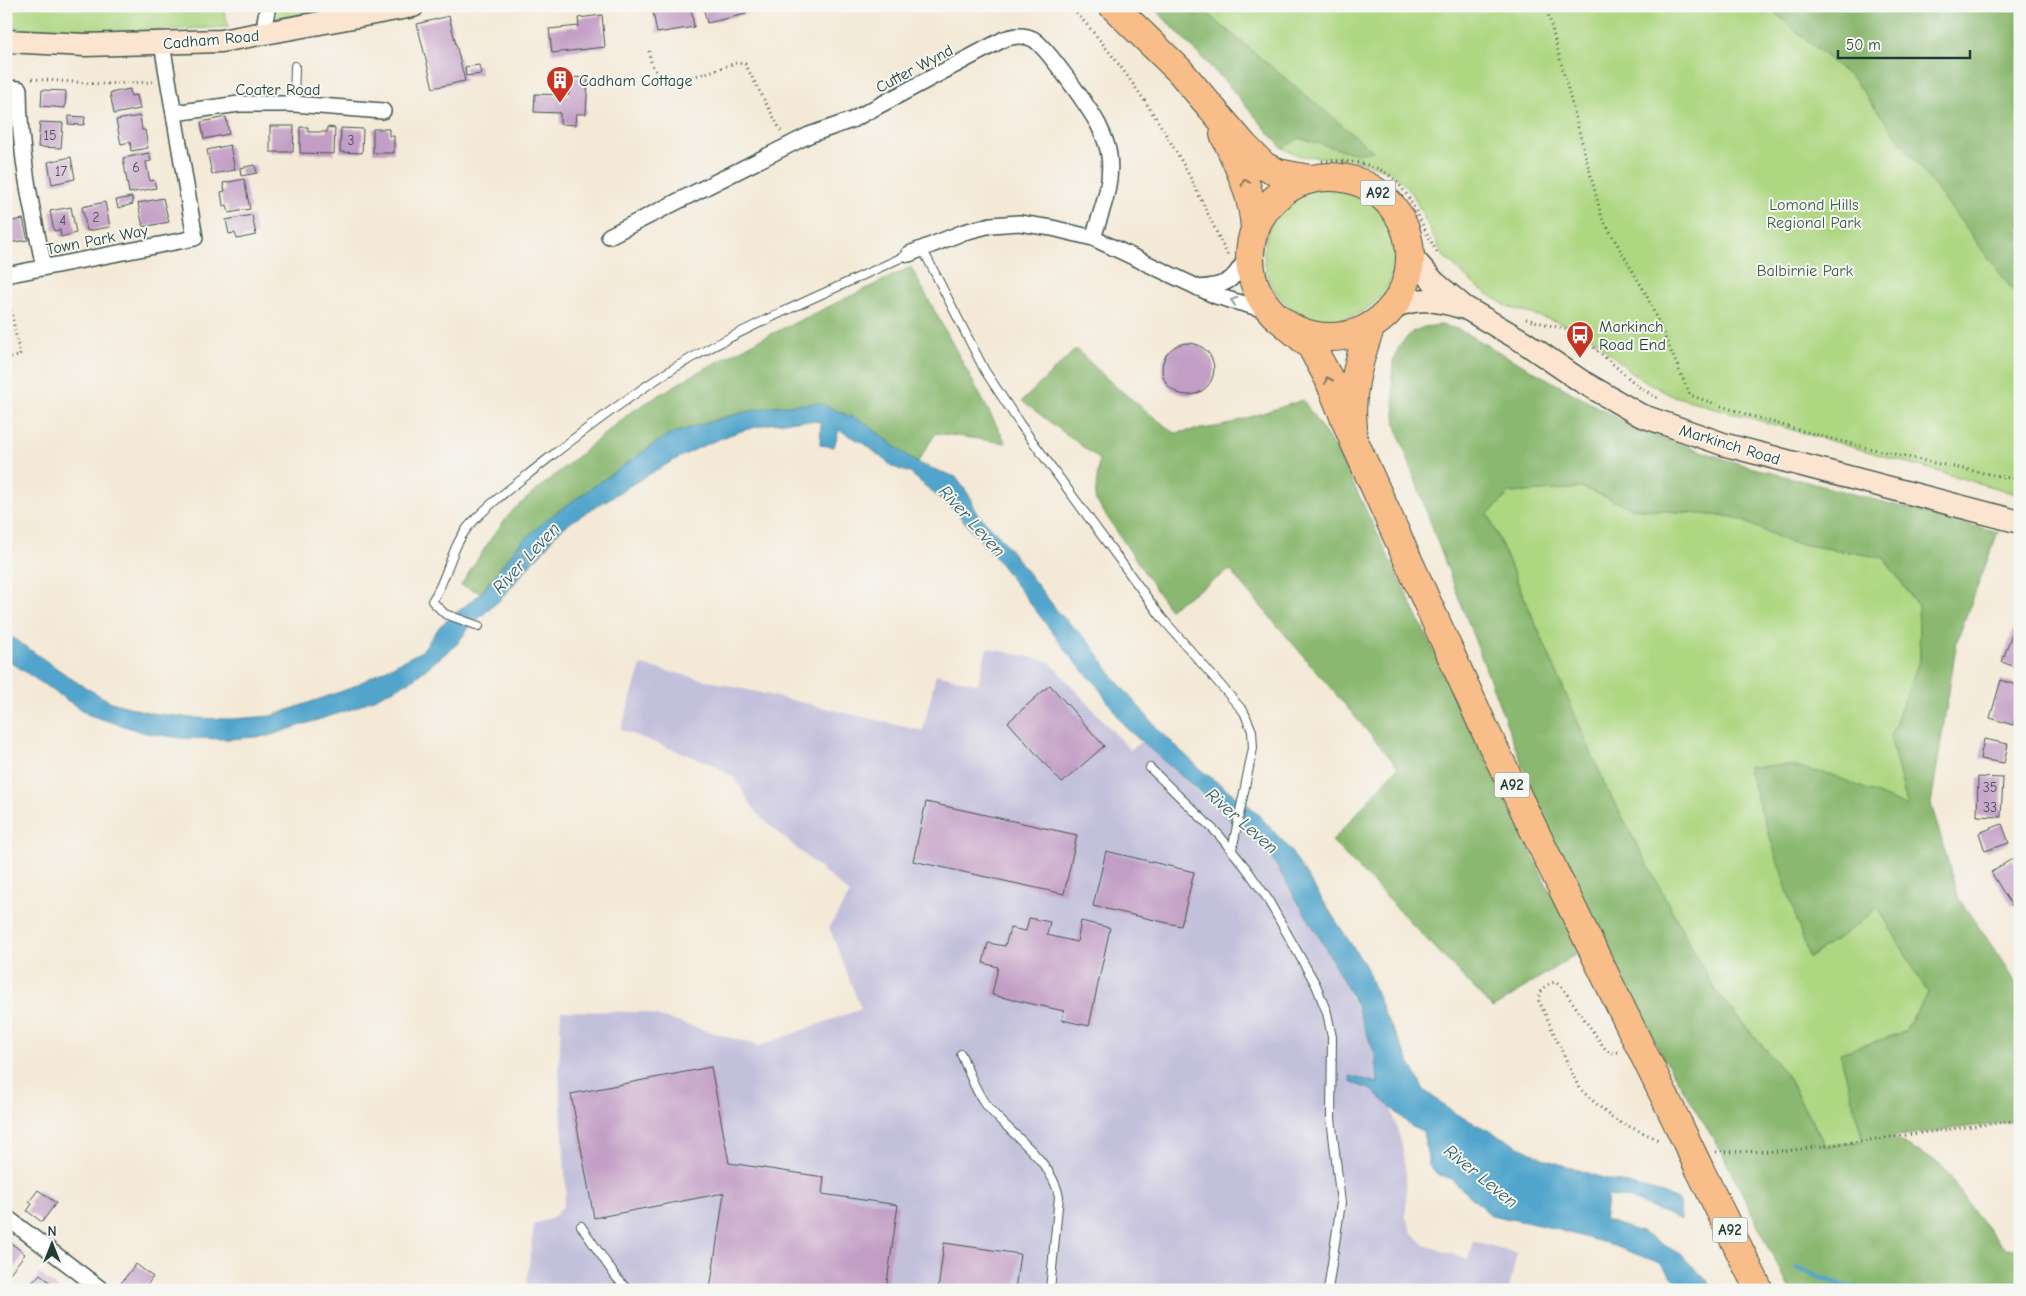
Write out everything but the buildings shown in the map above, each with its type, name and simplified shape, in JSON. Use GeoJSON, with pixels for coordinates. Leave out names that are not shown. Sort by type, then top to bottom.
{"type":"FeatureCollection","features":[{"type":"Feature","properties":{"kind":"highway","name":"A92"},"geometry":{"type":"LineString","coordinates":[[1113,6],[1179,70],[1244,146],[1264,166],[1278,174],[1313,170],[1333,177],[1357,181],[1378,193],[1396,210],[1407,232],[1411,256],[1409,274],[1403,292],[1393,308],[1371,326],[1349,335],[1326,337],[1302,332],[1278,317]]}},
{"type":"Feature","properties":{"kind":"highway","name":"A92"},"geometry":{"type":"LineString","coordinates":[[1209,104],[1246,183],[1254,208],[1246,245],[1256,289],[1278,317],[1311,346],[1328,377],[1354,442],[1670,1133],[1700,1170],[1759,1290]]}},
{"type":"Feature","properties":{"kind":"highway","name":"A92"},"geometry":{"type":"LineString","coordinates":[[1246,245],[1264,212],[1276,198],[1313,170]]}},
{"type":"Feature","properties":{"kind":"highway","name":"A92"},"geometry":{"type":"LineString","coordinates":[[1354,442],[1351,410],[1361,353],[1371,326]]}},
{"type":"Feature","properties":{"kind":"main road","name":"Cadham Road"},"geometry":{"type":"LineString","coordinates":[[6,41],[162,44],[246,38],[410,6]]}},
{"type":"Feature","properties":{"kind":"main road","name":"Markinch Road"},"geometry":{"type":"LineString","coordinates":[[1411,256],[1440,274],[1464,308]]}},
{"type":"Feature","properties":{"kind":"main road","name":"Markinch Road"},"geometry":{"type":"LineString","coordinates":[[1393,308],[1409,300],[1425,299],[1464,308],[1524,342],[1581,381],[1640,415],[1726,445],[2020,522]]}},
{"type":"Feature","properties":{"kind":"street","name":"Cutter Wynd"},"geometry":{"type":"LineString","coordinates":[[609,236],[809,135],[848,123],[1004,40],[1023,35],[1041,44],[1097,122],[1106,142],[1109,155],[1109,179],[1106,197],[1093,238]]}},
{"type":"Feature","properties":{"kind":"street"},"geometry":{"type":"LineString","coordinates":[[162,44],[174,113]]}},
{"type":"Feature","properties":{"kind":"street"},"geometry":{"type":"LineString","coordinates":[[6,88],[19,89],[20,142],[25,178],[44,267]]}},
{"type":"Feature","properties":{"kind":"street","name":"Coater Road"},"geometry":{"type":"LineString","coordinates":[[174,113],[239,104],[294,104],[383,111]]}},
{"type":"Feature","properties":{"kind":"street","name":"Town Park Way"},"geometry":{"type":"LineString","coordinates":[[6,275],[195,238],[174,113]]}},
{"type":"Feature","properties":{"kind":"street"},"geometry":{"type":"LineString","coordinates":[[915,251],[991,224],[1019,223],[1044,227],[1093,238],[1197,288],[1278,317]]}},
{"type":"Feature","properties":{"kind":"street"},"geometry":{"type":"LineString","coordinates":[[1197,288],[1227,284],[1235,277],[1246,245]]}},
{"type":"Feature","properties":{"kind":"street"},"geometry":{"type":"LineString","coordinates":[[6,1217],[102,1290]]}},
{"type":"Feature","properties":{"kind":"lane"},"geometry":{"type":"LineString","coordinates":[[294,104],[295,66]]}},
{"type":"Feature","properties":{"kind":"lane"},"geometry":{"type":"LineString","coordinates":[[478,626],[445,614],[432,601],[438,592],[455,546],[468,527],[492,503],[584,430],[676,368],[753,327],[915,251],[985,371],[1020,424],[1162,618],[1244,712],[1252,731],[1253,748],[1232,850]]}},
{"type":"Feature","properties":{"kind":"lane"},"geometry":{"type":"LineString","coordinates":[[1150,768],[1232,850],[1267,898],[1316,985],[1327,1013],[1332,1037],[1331,1118],[1341,1204],[1328,1290]]}},
{"type":"Feature","properties":{"kind":"lane"},"geometry":{"type":"LineString","coordinates":[[961,1054],[974,1085],[987,1105],[1044,1167],[1056,1184],[1059,1196],[1050,1290]]}},
{"type":"Feature","properties":{"kind":"lane"},"geometry":{"type":"LineString","coordinates":[[581,1226],[616,1277],[628,1290]]}},
{"type":"Feature","properties":{"kind":"path"},"geometry":{"type":"LineString","coordinates":[[1070,6],[1089,26],[1156,119],[1179,156],[1230,259],[1246,245]]}},
{"type":"Feature","properties":{"kind":"path"},"geometry":{"type":"LineString","coordinates":[[1546,6],[1602,218],[1646,294],[1690,394],[1753,418],[1909,459],[2020,480]]}},
{"type":"Feature","properties":{"kind":"path"},"geometry":{"type":"LineString","coordinates":[[649,51],[655,70],[662,76],[674,79],[688,78],[736,63],[744,64],[788,145]]}},
{"type":"Feature","properties":{"kind":"path"},"geometry":{"type":"LineString","coordinates":[[28,78],[101,84],[168,81]]}},
{"type":"Feature","properties":{"kind":"path"},"geometry":{"type":"LineString","coordinates":[[1313,170],[1355,162],[1382,171],[1400,183],[1409,196],[1433,247],[1440,274]]}},
{"type":"Feature","properties":{"kind":"path"},"geometry":{"type":"LineString","coordinates":[[6,284],[20,356],[6,358]]}},
{"type":"Feature","properties":{"kind":"path"},"geometry":{"type":"LineString","coordinates":[[1522,317],[1572,331],[1583,338],[1640,387],[1668,404]]}},
{"type":"Feature","properties":{"kind":"path"},"geometry":{"type":"LineString","coordinates":[[1623,1047],[1615,1053],[1606,1050],[1561,986],[1555,982],[1543,987],[1539,993],[1539,1001],[1579,1088],[1614,1119],[1670,1133]]}},
{"type":"Feature","properties":{"kind":"path"},"geometry":{"type":"LineString","coordinates":[[1722,1153],[1786,1151],[2020,1120]]}},
{"type":"Feature","properties":{"kind":"shaded area"},"geometry":{"type":"Polygon","coordinates":[[[987,648],[1049,661],[1130,750],[1142,741],[1203,798],[1267,852],[1321,940],[1368,1032],[1402,1145],[1406,1173],[1406,1218],[1412,1233],[1425,1245],[1468,1260],[1473,1241],[1517,1253],[1509,1290],[526,1290],[534,1224],[553,1218],[563,1206],[566,1191],[559,1071],[561,1011],[643,1012],[759,1046],[861,1009],[829,927],[850,894],[758,815],[734,778],[712,764],[621,730],[641,665],[923,731],[936,674],[978,684],[987,648]]]}},
{"type":"Feature","properties":{"kind":"green space"},"geometry":{"type":"Polygon","coordinates":[[[6,6],[222,6],[229,27],[130,31],[6,28],[6,6]]]}},
{"type":"Feature","properties":{"kind":"green space"},"geometry":{"type":"Polygon","coordinates":[[[268,6],[342,6],[265,21],[268,6]]]}},
{"type":"Feature","properties":{"kind":"green space"},"geometry":{"type":"Polygon","coordinates":[[[1152,6],[1198,6],[1373,151],[1356,154],[1300,138],[1282,148],[1230,87],[1152,6]]]}},
{"type":"Feature","properties":{"kind":"green space","name":"Lomond Hills Regional Park"},"geometry":{"type":"Polygon","coordinates":[[[1198,6],[2020,6],[2020,495],[1670,395],[1633,374],[1590,336],[1574,327],[1508,307],[1476,286],[1443,256],[1414,197],[1403,183],[1389,171],[1354,159],[1300,156],[1282,148],[1300,138],[1356,154],[1372,151],[1198,6]]]}},
{"type":"Feature","properties":{"kind":"green space"},"geometry":{"type":"Polygon","coordinates":[[[1767,6],[2020,6],[2020,300],[1855,81],[1767,6]]]}},
{"type":"Feature","properties":{"kind":"green space"},"geometry":{"type":"Polygon","coordinates":[[[1330,188],[1343,189],[1355,193],[1377,207],[1391,229],[1395,241],[1395,267],[1391,279],[1377,301],[1355,315],[1343,319],[1330,320],[1317,319],[1305,315],[1283,301],[1269,279],[1265,267],[1264,254],[1265,241],[1269,229],[1283,207],[1305,193],[1317,189],[1330,188]]]}},
{"type":"Feature","properties":{"kind":"green space"},"geometry":{"type":"Polygon","coordinates":[[[911,267],[1006,443],[936,433],[917,463],[864,422],[773,406],[729,416],[667,435],[546,520],[518,545],[481,593],[461,585],[492,537],[514,509],[631,412],[689,377],[759,340],[911,267]]]}},
{"type":"Feature","properties":{"kind":"green space"},"geometry":{"type":"Polygon","coordinates":[[[1441,325],[1458,329],[1628,424],[1665,439],[1746,466],[1998,532],[1957,641],[1931,804],[1959,899],[2007,967],[2020,992],[2020,1120],[1891,1137],[1942,1165],[1976,1215],[2004,1248],[2020,1249],[2020,1290],[1790,1290],[1722,1153],[1665,1060],[1544,822],[1436,538],[1396,426],[1392,378],[1393,361],[1400,345],[1412,332],[1424,327],[1441,325]],[[1584,488],[1510,493],[1488,514],[1606,787],[1714,989],[1786,1074],[1825,1146],[1863,1141],[1840,1053],[1904,1032],[1928,993],[1878,907],[1857,925],[1809,958],[1747,767],[1785,765],[1833,775],[1908,807],[1890,737],[1920,659],[1918,606],[1884,558],[1789,542],[1734,517],[1632,508],[1584,488]]]}},
{"type":"Feature","properties":{"kind":"green space"},"geometry":{"type":"Polygon","coordinates":[[[1076,349],[1115,386],[1174,433],[1222,426],[1303,400],[1339,454],[1579,952],[1493,1008],[1332,841],[1398,767],[1230,570],[1169,609],[1095,499],[1099,459],[1022,401],[1076,349]]]}},
{"type":"Feature","properties":{"kind":"green space"},"geometry":{"type":"Polygon","coordinates":[[[1584,488],[1632,508],[1734,517],[1790,542],[1884,558],[1918,606],[1920,659],[1890,737],[1908,808],[1833,775],[1785,765],[1809,958],[1857,925],[1878,907],[1928,993],[1904,1032],[1841,1053],[1863,1141],[1826,1146],[1786,1074],[1714,989],[1606,787],[1488,513],[1510,493],[1584,488]]]}},
{"type":"Feature","properties":{"kind":"water","name":"River Leven"},"geometry":{"type":"Polygon","coordinates":[[[819,403],[864,422],[917,463],[956,477],[971,498],[976,512],[997,533],[1059,613],[1091,644],[1114,678],[1158,729],[1201,770],[1253,809],[1288,847],[1366,967],[1383,1011],[1424,1090],[1456,1114],[1547,1160],[1596,1176],[1663,1193],[1680,1202],[1681,1220],[1628,1198],[1608,1196],[1604,1220],[1641,1232],[1680,1254],[1717,1290],[1684,1290],[1660,1263],[1609,1244],[1544,1226],[1491,1215],[1450,1178],[1438,1175],[1429,1165],[1423,1131],[1412,1127],[1372,1090],[1352,1083],[1350,1076],[1378,1083],[1376,1057],[1356,1005],[1321,940],[1268,852],[1126,728],[1095,683],[1075,662],[995,557],[956,512],[910,473],[893,467],[865,444],[839,430],[834,447],[820,445],[821,422],[793,421],[765,425],[738,432],[684,455],[582,515],[556,534],[534,560],[519,544],[546,520],[667,435],[729,416],[773,406],[819,403]]]}},
{"type":"Feature","properties":{"kind":"water","name":"River Leven"},"geometry":{"type":"Polygon","coordinates":[[[518,545],[533,561],[501,599],[471,625],[457,644],[411,681],[355,708],[268,736],[229,739],[181,738],[146,733],[89,715],[6,659],[6,633],[78,683],[111,702],[151,713],[191,718],[232,719],[271,716],[348,689],[422,651],[440,626],[481,593],[518,545]]]}},
{"type":"Feature","properties":{"kind":"waterway"},"geometry":{"type":"LineString","coordinates":[[1797,1268],[1844,1286],[1864,1290]]}},
{"type":"Feature","properties":{"kind":"place","name":"Cadham Cottage"},"geometry":{"type":"Point","coordinates":[560,104]}},
{"type":"Feature","properties":{"kind":"place","name":"Markinch Road End"},"geometry":{"type":"Point","coordinates":[1580,359]}},
{"type":"Feature","properties":{"kind":"park label","name":"Balbirnie Park"},"geometry":{"type":"Point","coordinates":[1805,270]}}]}
